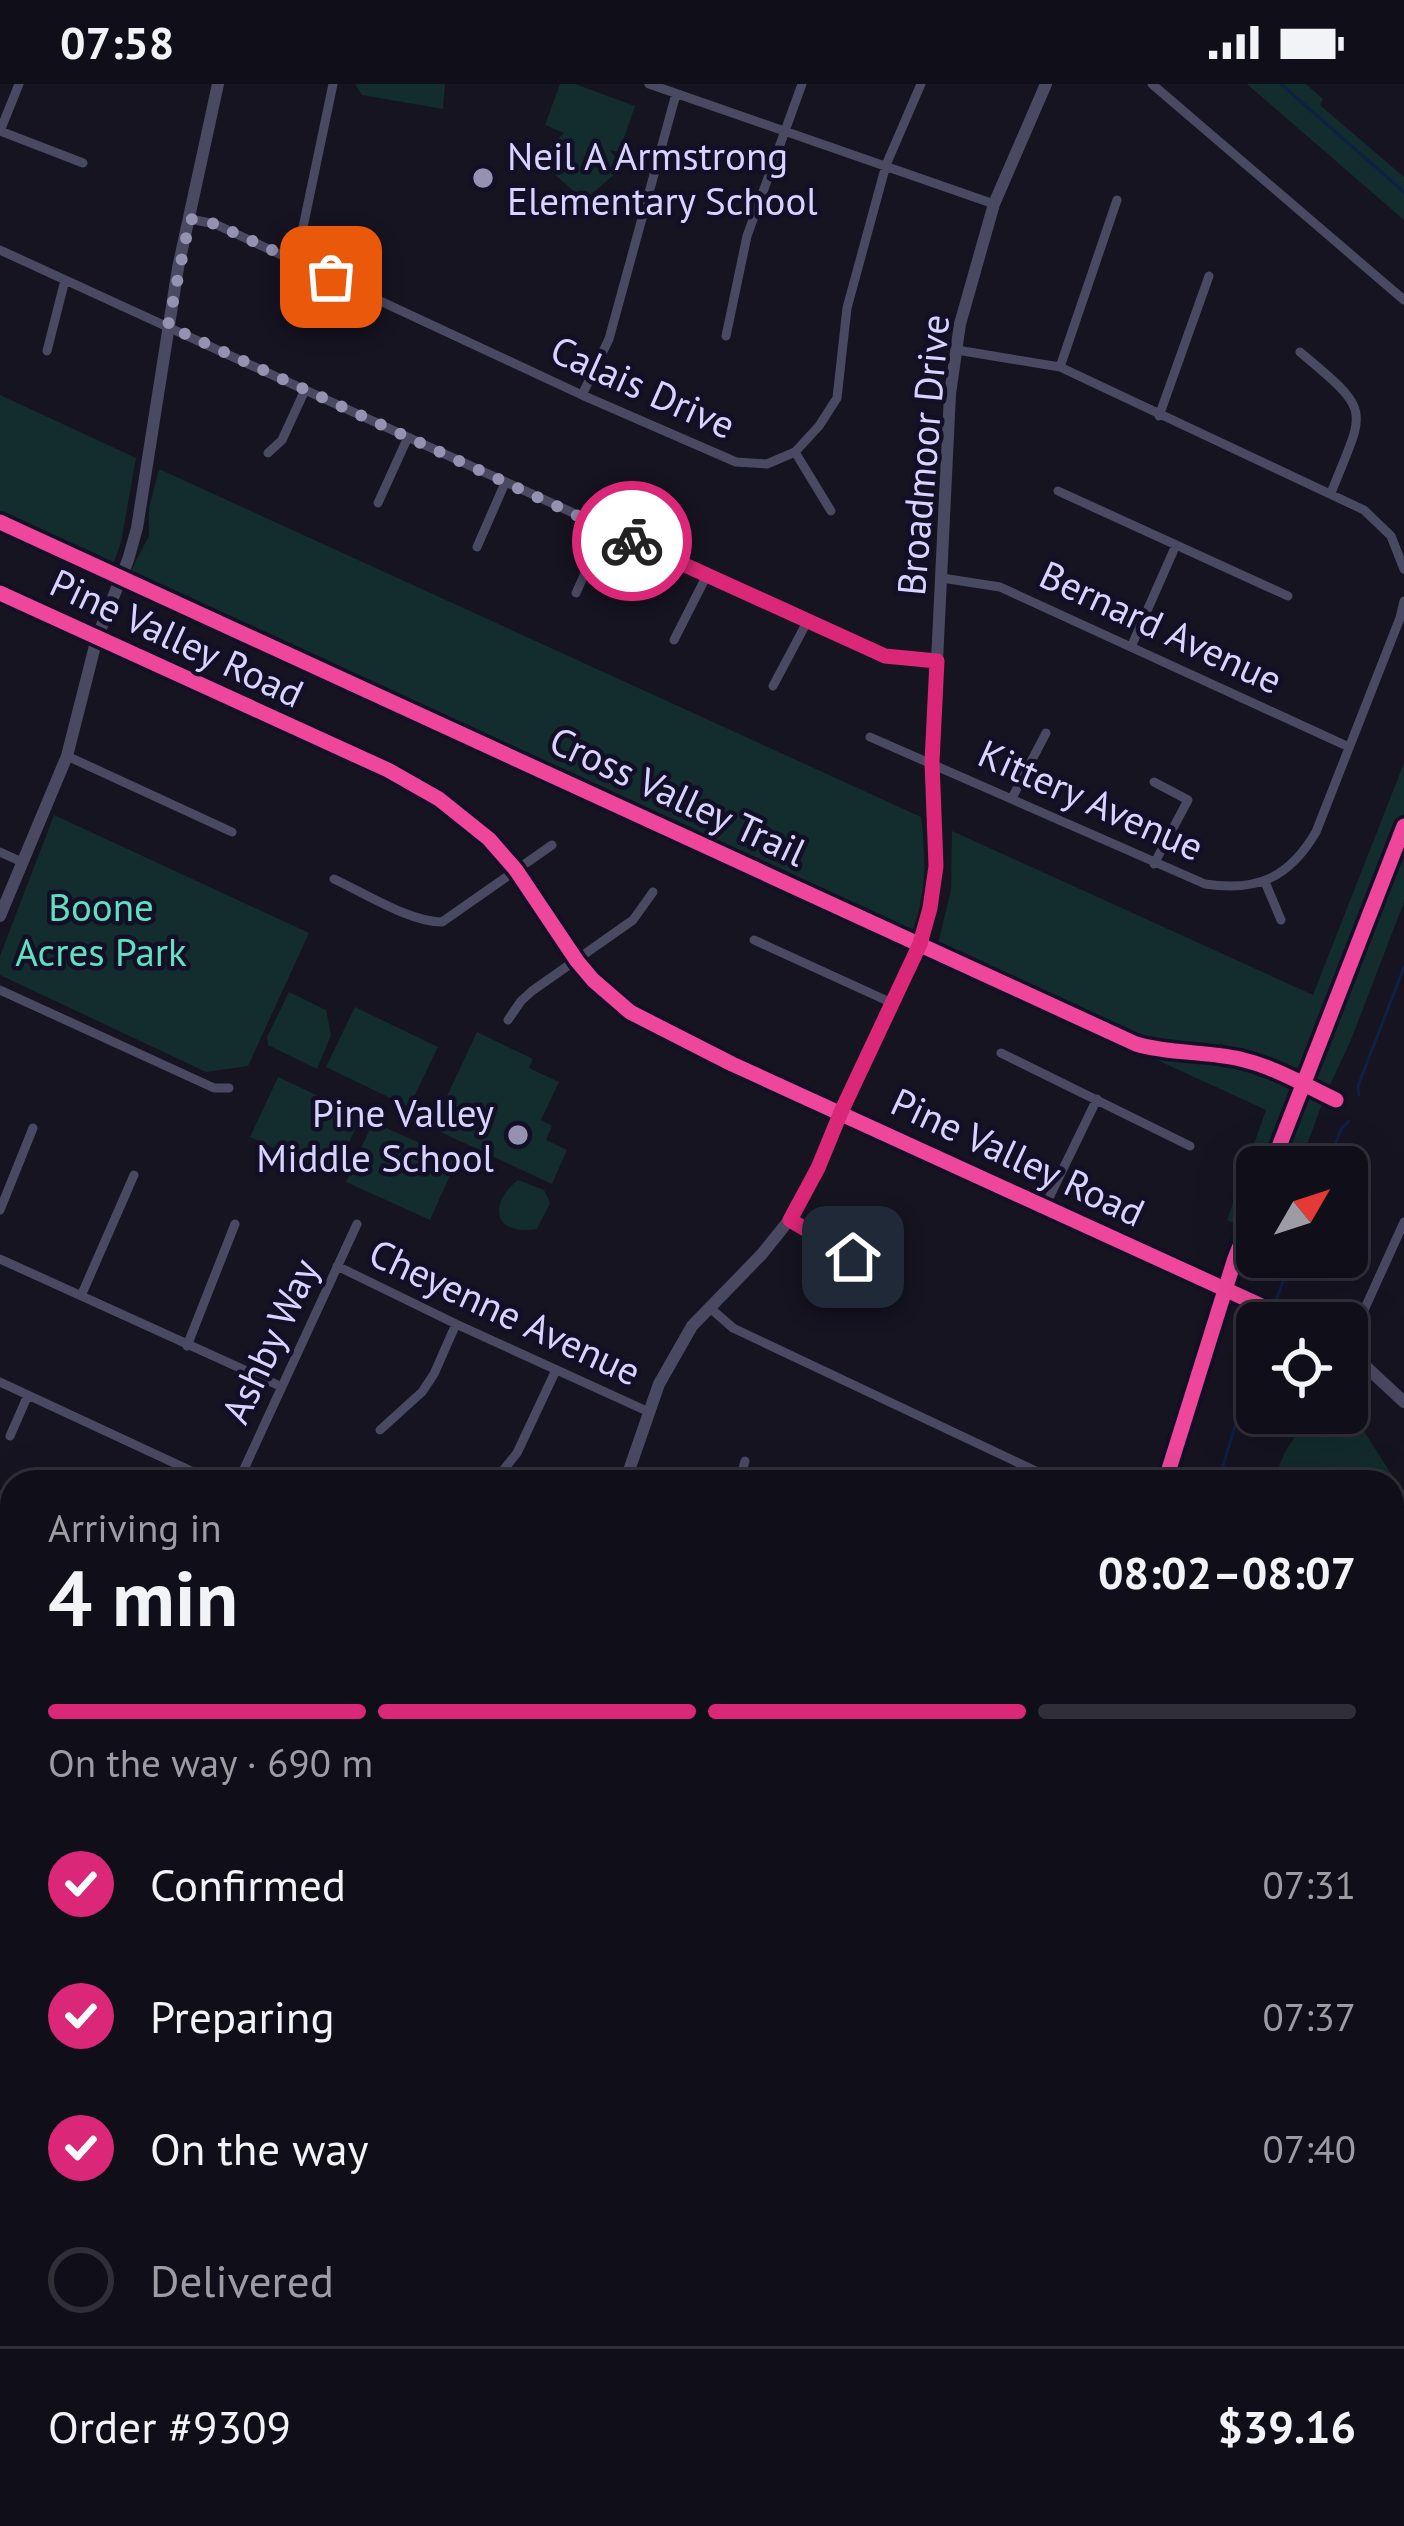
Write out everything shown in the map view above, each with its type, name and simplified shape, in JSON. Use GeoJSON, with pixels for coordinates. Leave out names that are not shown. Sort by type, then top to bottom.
{"type":"FeatureCollection","features":[{"type":"Feature","properties":{"kind":"street"},"geometry":{"type":"LineString","coordinates":[[19,84],[0,131],[83,164]]}},
{"type":"Feature","properties":{"kind":"street"},"geometry":{"type":"LineString","coordinates":[[0,916],[67,756],[98,638],[128,560],[168,326],[218,84]]}},
{"type":"Feature","properties":{"kind":"street"},"geometry":{"type":"LineString","coordinates":[[290,257],[302,232],[333,84]]}},
{"type":"Feature","properties":{"kind":"street"},"geometry":{"type":"LineString","coordinates":[[649,84],[994,204]]}},
{"type":"Feature","properties":{"kind":"street"},"geometry":{"type":"LineString","coordinates":[[726,336],[747,236],[802,84]]}},
{"type":"Feature","properties":{"kind":"street"},"geometry":{"type":"LineString","coordinates":[[831,511],[795,452],[837,398],[848,308],[886,165],[921,84]]}},
{"type":"Feature","properties":{"kind":"street","name":"Broadmoor Drive"},"geometry":{"type":"LineString","coordinates":[[629,1470],[649,1412],[692,1326],[790,1220],[920,944],[936,866],[932,762],[949,417],[960,324],[994,204],[1046,84]]}},
{"type":"Feature","properties":{"kind":"street"},"geometry":{"type":"LineString","coordinates":[[1152,84],[1404,300]]}},
{"type":"Feature","properties":{"kind":"street"},"geometry":{"type":"LineString","coordinates":[[582,395],[609,339],[676,94]]}},
{"type":"Feature","properties":{"kind":"street"},"geometry":{"type":"LineString","coordinates":[[1060,367],[1117,200]]}},
{"type":"Feature","properties":{"kind":"street","name":"Calais Drive"},"geometry":{"type":"LineString","coordinates":[[190,219],[215,224],[290,257],[736,462],[767,464],[795,452]]}},
{"type":"Feature","properties":{"kind":"street"},"geometry":{"type":"LineString","coordinates":[[0,250],[807,622],[885,656],[937,661]]}},
{"type":"Feature","properties":{"kind":"street"},"geometry":{"type":"LineString","coordinates":[[1159,416],[1209,276]]}},
{"type":"Feature","properties":{"kind":"street"},"geometry":{"type":"LineString","coordinates":[[47,351],[65,280]]}},
{"type":"Feature","properties":{"kind":"street"},"geometry":{"type":"LineString","coordinates":[[957,350],[1060,367],[1364,509],[1402,551],[1404,569]]}},
{"type":"Feature","properties":{"kind":"street"},"geometry":{"type":"LineString","coordinates":[[1300,352],[1343,388],[1358,414],[1331,494]]}},
{"type":"Feature","properties":{"kind":"street"},"geometry":{"type":"LineString","coordinates":[[268,454],[281,440],[305,390]]}},
{"type":"Feature","properties":{"kind":"street"},"geometry":{"type":"LineString","coordinates":[[378,503],[408,437]]}},
{"type":"Feature","properties":{"kind":"street"},"geometry":{"type":"LineString","coordinates":[[477,547],[505,483]]}},
{"type":"Feature","properties":{"kind":"street"},"geometry":{"type":"LineString","coordinates":[[1058,490],[1288,596]]}},
{"type":"Feature","properties":{"kind":"street"},"geometry":{"type":"LineString","coordinates":[[576,593],[605,529]]}},
{"type":"Feature","properties":{"kind":"street"},"geometry":{"type":"LineString","coordinates":[[1131,647],[1176,545]]}},
{"type":"Feature","properties":{"kind":"street"},"geometry":{"type":"LineString","coordinates":[[674,640],[707,574]]}},
{"type":"Feature","properties":{"kind":"street","name":"Bernard Avenue"},"geometry":{"type":"LineString","coordinates":[[942,578],[1000,586],[1349,747]]}},
{"type":"Feature","properties":{"kind":"street","name":"Pine Valley Road"},"geometry":{"type":"LineString","coordinates":[[0,592],[388,770],[440,799],[490,839],[593,980],[630,1012],[732,1064],[1253,1302]]}},
{"type":"Feature","properties":{"kind":"street"},"geometry":{"type":"LineString","coordinates":[[1281,920],[1265,882],[1286,869],[1316,832],[1404,601]]}},
{"type":"Feature","properties":{"kind":"street"},"geometry":{"type":"LineString","coordinates":[[773,686],[807,622]]}},
{"type":"Feature","properties":{"kind":"street"},"geometry":{"type":"LineString","coordinates":[[1012,798],[1046,733]]}},
{"type":"Feature","properties":{"kind":"street","name":"Kittery Avenue"},"geometry":{"type":"LineString","coordinates":[[870,737],[1205,884],[1225,887],[1265,882]]}},
{"type":"Feature","properties":{"kind":"street"},"geometry":{"type":"LineString","coordinates":[[67,756],[232,832]]}},
{"type":"Feature","properties":{"kind":"street"},"geometry":{"type":"LineString","coordinates":[[1154,782],[1188,800],[1154,864]]}},
{"type":"Feature","properties":{"kind":"street"},"geometry":{"type":"LineString","coordinates":[[334,879],[433,923],[442,922],[552,845]]}},
{"type":"Feature","properties":{"kind":"street"},"geometry":{"type":"LineString","coordinates":[[0,852],[22,862]]}},
{"type":"Feature","properties":{"kind":"street"},"geometry":{"type":"LineString","coordinates":[[508,1020],[521,1000],[633,920],[653,892]]}},
{"type":"Feature","properties":{"kind":"street"},"geometry":{"type":"LineString","coordinates":[[754,940],[892,1003]]}},
{"type":"Feature","properties":{"kind":"street"},"geometry":{"type":"LineString","coordinates":[[0,990],[214,1088],[229,1088]]}},
{"type":"Feature","properties":{"kind":"street"},"geometry":{"type":"LineString","coordinates":[[1001,1053],[1190,1146]]}},
{"type":"Feature","properties":{"kind":"street"},"geometry":{"type":"LineString","coordinates":[[1045,1206],[1097,1099]]}},
{"type":"Feature","properties":{"kind":"street"},"geometry":{"type":"LineString","coordinates":[[0,1210],[33,1128]]}},
{"type":"Feature","properties":{"kind":"street"},"geometry":{"type":"LineString","coordinates":[[81,1296],[134,1175]]}},
{"type":"Feature","properties":{"kind":"street"},"geometry":{"type":"LineString","coordinates":[[790,1220],[876,1265]]}},
{"type":"Feature","properties":{"kind":"street"},"geometry":{"type":"LineString","coordinates":[[1368,1302],[1404,1222]]}},
{"type":"Feature","properties":{"kind":"street"},"geometry":{"type":"LineString","coordinates":[[187,1346],[236,1224]]}},
{"type":"Feature","properties":{"kind":"street","name":"Ashby Way"},"geometry":{"type":"LineString","coordinates":[[244,1470],[357,1225]]}},
{"type":"Feature","properties":{"kind":"street"},"geometry":{"type":"LineString","coordinates":[[0,1259],[282,1388]]}},
{"type":"Feature","properties":{"kind":"street","name":"Cheyenne Avenue"},"geometry":{"type":"LineString","coordinates":[[337,1266],[649,1412]]}},
{"type":"Feature","properties":{"kind":"street"},"geometry":{"type":"LineString","coordinates":[[709,1307],[733,1328],[1035,1470]]}},
{"type":"Feature","properties":{"kind":"street"},"geometry":{"type":"LineString","coordinates":[[380,1430],[422,1392],[456,1324]]}},
{"type":"Feature","properties":{"kind":"street"},"geometry":{"type":"LineString","coordinates":[[1368,1369],[1404,1402]]}},
{"type":"Feature","properties":{"kind":"street"},"geometry":{"type":"LineString","coordinates":[[504,1470],[517,1453],[556,1370]]}},
{"type":"Feature","properties":{"kind":"street"},"geometry":{"type":"LineString","coordinates":[[0,1382],[189,1470]]}},
{"type":"Feature","properties":{"kind":"street"},"geometry":{"type":"LineString","coordinates":[[10,1436],[28,1395]]}},
{"type":"Feature","properties":{"kind":"street"},"geometry":{"type":"LineString","coordinates":[[743,1470],[746,1461]]}},
{"type":"Feature","properties":{"kind":"green space"},"geometry":{"type":"Polygon","coordinates":[[[355,84],[445,84],[443,109],[362,95],[355,84]]]}},
{"type":"Feature","properties":{"kind":"green space"},"geometry":{"type":"Polygon","coordinates":[[[560,84],[575,84],[635,106],[619,152],[609,150],[624,166],[588,197],[577,194],[537,159],[564,133],[545,125],[560,84]]]}},
{"type":"Feature","properties":{"kind":"green space"},"geometry":{"type":"Polygon","coordinates":[[[1247,84],[1306,84],[1323,99],[1320,105],[1404,177],[1404,220],[1247,84]]]}},
{"type":"Feature","properties":{"kind":"green space"},"geometry":{"type":"Polygon","coordinates":[[[0,395],[136,458],[112,568],[0,515],[0,395]]]}},
{"type":"Feature","properties":{"kind":"green space"},"geometry":{"type":"Polygon","coordinates":[[[159,469],[921,817],[924,876],[911,935],[129,574],[149,536],[149,508],[159,469]]]}},
{"type":"Feature","properties":{"kind":"green space"},"geometry":{"type":"Polygon","coordinates":[[[1404,763],[1404,816],[1302,1077],[1243,1051],[1161,1042],[1123,1029],[938,944],[951,890],[952,831],[1313,995],[1404,763]]]}},
{"type":"Feature","properties":{"kind":"green space","name":"Boone Acres Park"},"geometry":{"type":"Polygon","coordinates":[[[54,815],[309,933],[248,1066],[206,1072],[0,975],[0,956],[54,815]]]}},
{"type":"Feature","properties":{"kind":"green space"},"geometry":{"type":"Polygon","coordinates":[[[1404,836],[1404,902],[1328,1089],[1309,1080],[1404,836]]]}},
{"type":"Feature","properties":{"kind":"green space"},"geometry":{"type":"Polygon","coordinates":[[[289,992],[326,1010],[331,1035],[317,1069],[268,1045],[267,1037],[289,992]]]}},
{"type":"Feature","properties":{"kind":"green space"},"geometry":{"type":"Polygon","coordinates":[[[355,1007],[438,1047],[409,1107],[326,1067],[355,1007]]]}},
{"type":"Feature","properties":{"kind":"green space"},"geometry":{"type":"Polygon","coordinates":[[[477,1032],[533,1059],[529,1068],[559,1082],[541,1120],[552,1126],[546,1140],[567,1150],[552,1184],[432,1128],[477,1032]]]}},
{"type":"Feature","properties":{"kind":"green space"},"geometry":{"type":"Polygon","coordinates":[[[1144,1054],[1245,1063],[1299,1087],[1276,1146],[1253,1146],[1266,1110],[1144,1054]]]}},
{"type":"Feature","properties":{"kind":"green space"},"geometry":{"type":"Polygon","coordinates":[[[278,1077],[361,1116],[334,1176],[250,1137],[278,1077]]]}},
{"type":"Feature","properties":{"kind":"green space"},"geometry":{"type":"Polygon","coordinates":[[[1306,1090],[1324,1098],[1307,1146],[1283,1146],[1306,1090]]]}},
{"type":"Feature","properties":{"kind":"green space"},"geometry":{"type":"Polygon","coordinates":[[[373,1122],[457,1160],[430,1220],[346,1182],[373,1122]]]}},
{"type":"Feature","properties":{"kind":"green space"},"geometry":{"type":"Polygon","coordinates":[[[518,1180],[544,1190],[550,1203],[537,1229],[512,1228],[500,1217],[502,1199],[518,1180]]]}},
{"type":"Feature","properties":{"kind":"green space"},"geometry":{"type":"Polygon","coordinates":[[[1236,1195],[1236,1224],[1227,1220],[1236,1195]]]}},
{"type":"Feature","properties":{"kind":"green space"},"geometry":{"type":"Polygon","coordinates":[[[1298,1434],[1366,1434],[1389,1470],[1279,1470],[1298,1434]]]}},
{"type":"Feature","properties":{"kind":"waterway"},"geometry":{"type":"LineString","coordinates":[[1281,84],[1404,192]]}},
{"type":"Feature","properties":{"kind":"waterway"},"geometry":{"type":"LineString","coordinates":[[1359,1095],[1358,1086],[1404,967]]}},
{"type":"Feature","properties":{"kind":"waterway"},"geometry":{"type":"LineString","coordinates":[[1335,1146],[1349,1121]]}},
{"type":"Feature","properties":{"kind":"waterway"},"geometry":{"type":"LineString","coordinates":[[1275,1302],[1284,1278]]}},
{"type":"Feature","properties":{"kind":"waterway"},"geometry":{"type":"LineString","coordinates":[[1222,1470],[1236,1423]]}},
{"type":"Feature","properties":{"kind":"cycle path","name":"Cross Valley Trail"},"geometry":{"type":"LineString","coordinates":[[0,522],[1136,1044],[1253,1062],[1336,1100]]}},
{"type":"Feature","properties":{"kind":"cycle path"},"geometry":{"type":"LineString","coordinates":[[0,593],[388,770],[439,799],[489,839],[516,870],[577,961],[630,1012],[732,1064],[1253,1302]]}},
{"type":"Feature","properties":{"kind":"cycle path"},"geometry":{"type":"LineString","coordinates":[[1279,1146],[1404,826]]}},
{"type":"Feature","properties":{"kind":"cycle path"},"geometry":{"type":"LineString","coordinates":[[1169,1470],[1236,1256]]}},
{"type":"Feature","properties":{"kind":"way so far"},"geometry":{"type":"LineString","coordinates":[[331,277],[215,224],[190,219],[168,326],[632,541]]}},
{"type":"Feature","properties":{"kind":"place","name":"Neil A Armstrong Elementary School"},"geometry":{"type":"Point","coordinates":[483,178]}},
{"type":"Feature","properties":{"kind":"place","name":"Pine Valley Middle School"},"geometry":{"type":"Point","coordinates":[518,1135]}},
{"type":"Feature","properties":{"kind":"route"},"geometry":{"type":"LineString","coordinates":[[632,541],[885,656],[937,661],[932,762],[936,866],[930,908],[920,944],[790,1220],[853,1257]]}}]}
